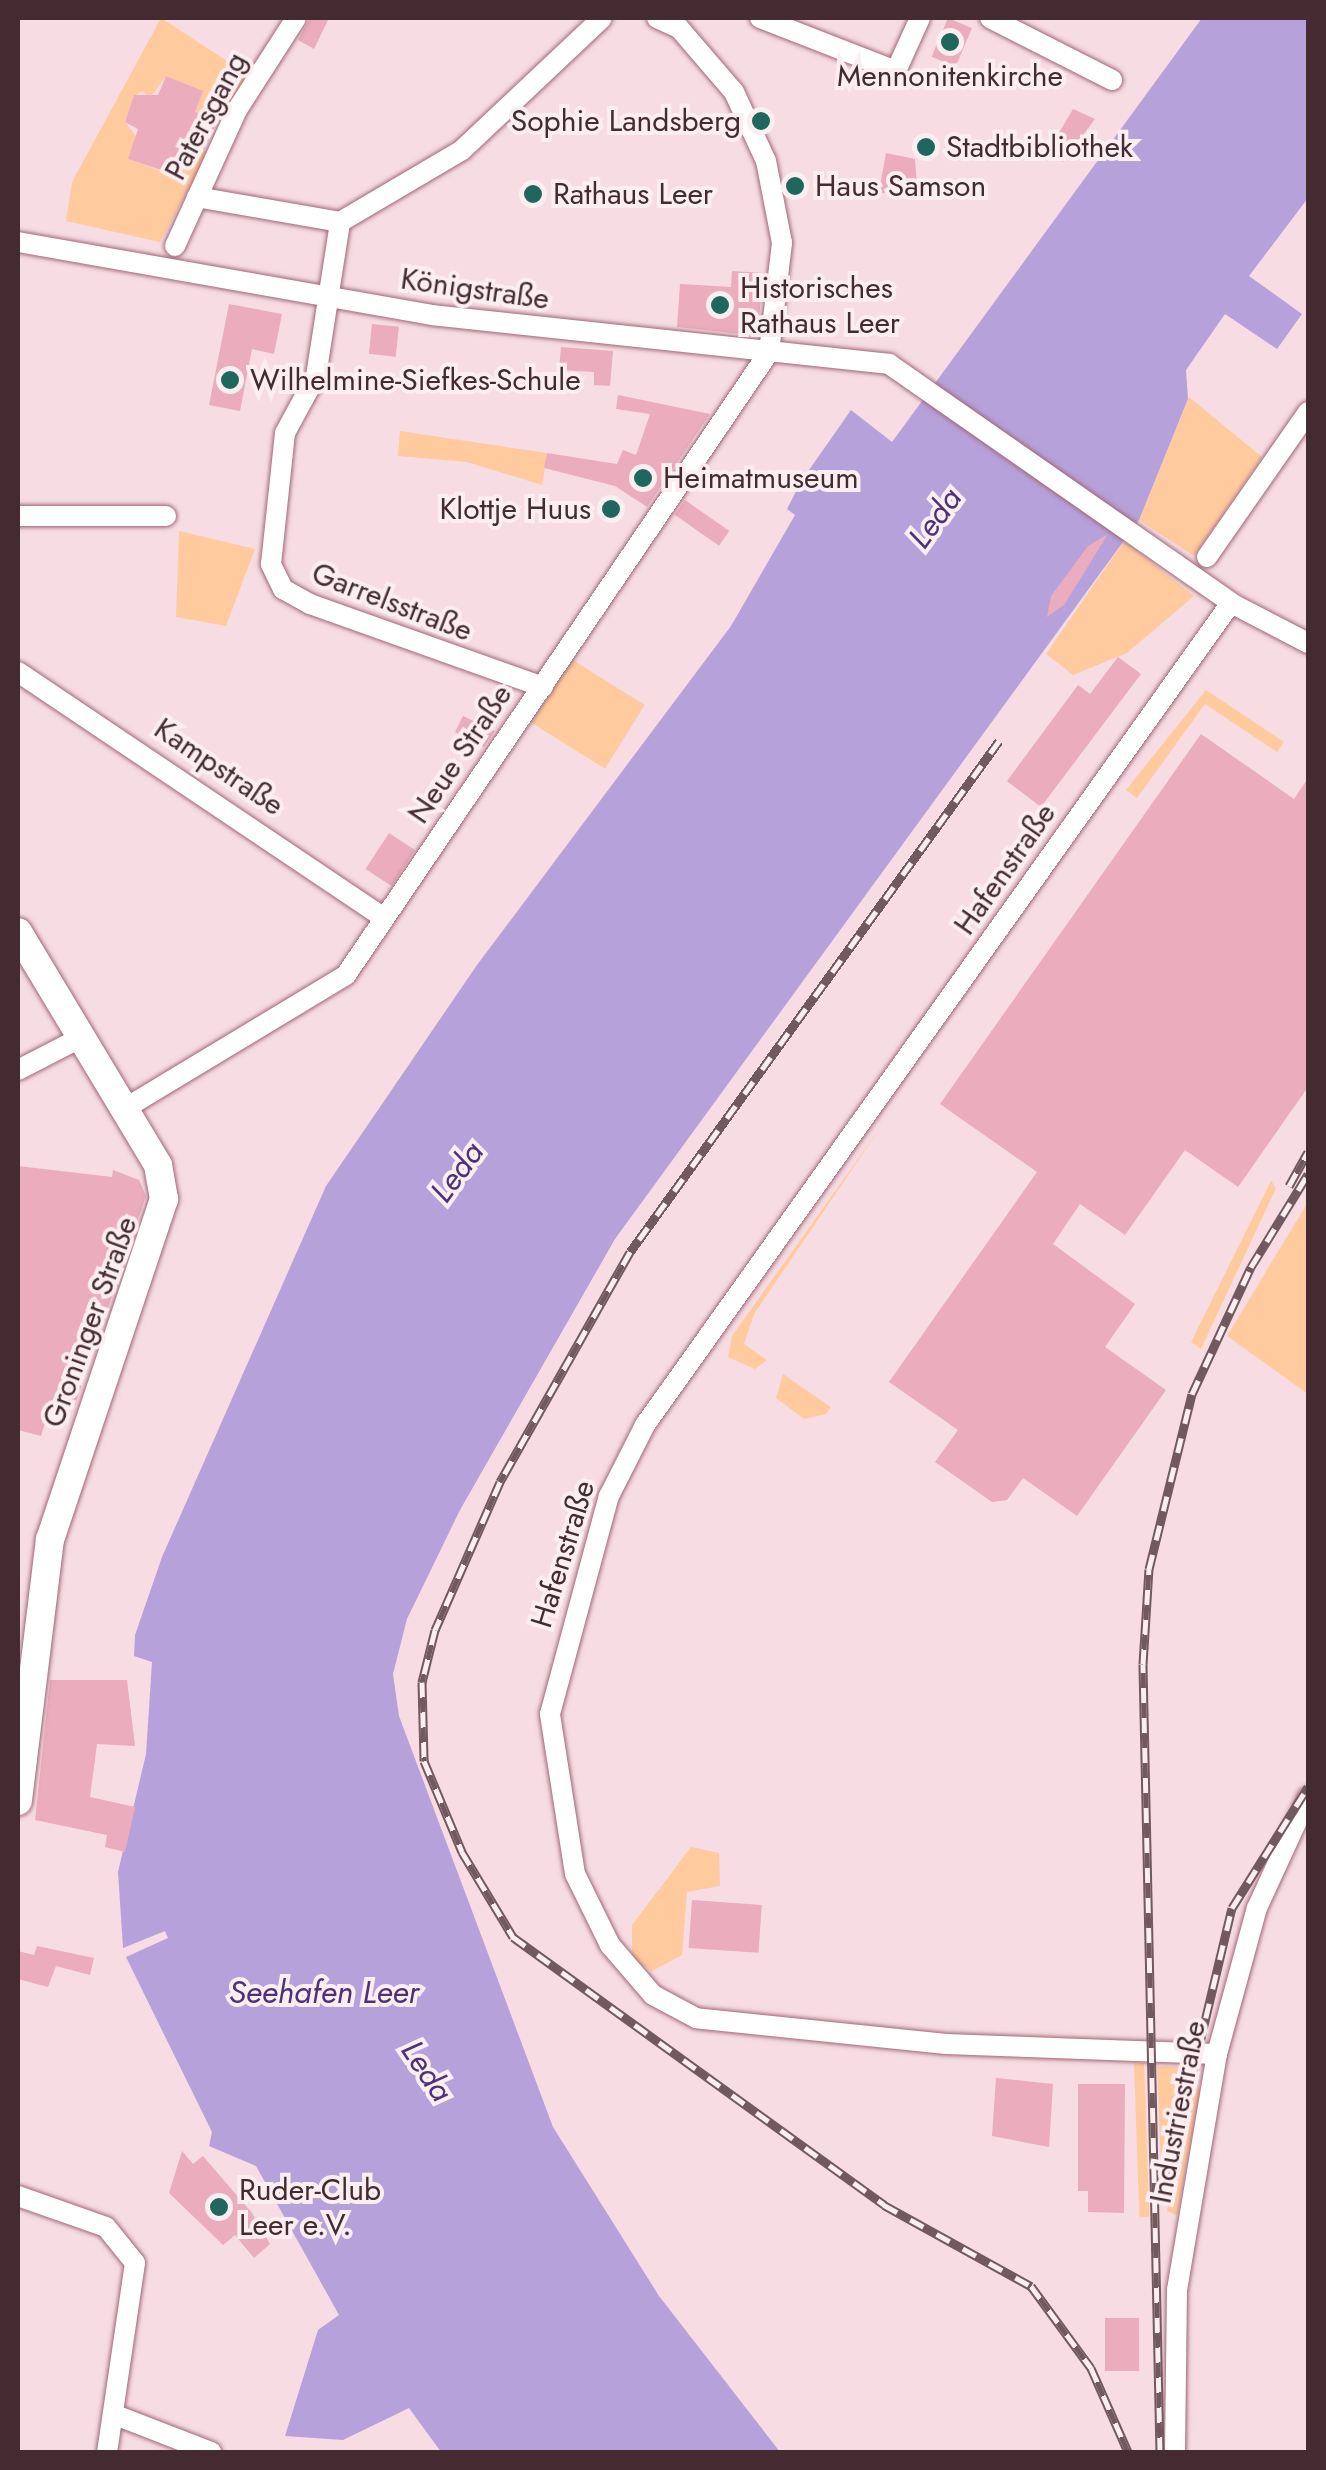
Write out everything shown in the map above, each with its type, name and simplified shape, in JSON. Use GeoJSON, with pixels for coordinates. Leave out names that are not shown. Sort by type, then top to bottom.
{"type":"FeatureCollection","features":[{"type":"Feature","properties":{"kind":"street","name":"Patersgang"},"geometry":{"type":"LineString","coordinates":[[175,246],[197,197],[296,18]]}},
{"type":"Feature","properties":{"kind":"street"},"geometry":{"type":"LineString","coordinates":[[197,197],[340,222],[428,174],[540,85],[602,18]]}},
{"type":"Feature","properties":{"kind":"street"},"geometry":{"type":"LineString","coordinates":[[657,18],[681,23],[734,92],[772,178],[782,260],[769,352]]}},
{"type":"Feature","properties":{"kind":"street"},"geometry":{"type":"LineString","coordinates":[[764,19],[896,71],[920,18]]}},
{"type":"Feature","properties":{"kind":"street"},"geometry":{"type":"LineString","coordinates":[[990,18],[1024,26],[1112,80]]}},
{"type":"Feature","properties":{"kind":"street"},"geometry":{"type":"LineString","coordinates":[[324,299],[340,222]]}},
{"type":"Feature","properties":{"kind":"street","name":"Königstraße"},"geometry":{"type":"LineString","coordinates":[[18,242],[324,299],[888,364],[1231,603],[1308,643]]}},
{"type":"Feature","properties":{"kind":"street","name":"Garrelsstraße"},"geometry":{"type":"LineString","coordinates":[[324,299],[316,376],[285,433],[276,581],[310,604],[542,686]]}},
{"type":"Feature","properties":{"kind":"street","name":"Neue Straße"},"geometry":{"type":"LineString","coordinates":[[124,1108],[337,983],[769,352]]}},
{"type":"Feature","properties":{"kind":"street"},"geometry":{"type":"LineString","coordinates":[[1208,556],[1308,412]]}},
{"type":"Feature","properties":{"kind":"street"},"geometry":{"type":"LineString","coordinates":[[18,516],[166,516]]}},
{"type":"Feature","properties":{"kind":"street","name":"Hafenstraße"},"geometry":{"type":"LineString","coordinates":[[1218,2054],[946,2044],[696,2018],[653,1995],[610,1946],[584,1892],[550,1714],[609,1496],[645,1426],[1231,603]]}},
{"type":"Feature","properties":{"kind":"street","name":"Kampstraße"},"geometry":{"type":"LineString","coordinates":[[18,672],[384,918]]}},
{"type":"Feature","properties":{"kind":"street","name":"Groninger Straße"},"geometry":{"type":"LineString","coordinates":[[18,932],[158,1165],[164,1217],[50,1538],[18,1801]]}},
{"type":"Feature","properties":{"kind":"street"},"geometry":{"type":"LineString","coordinates":[[18,1070],[80,1038]]}},
{"type":"Feature","properties":{"kind":"street","name":"Industriestraße"},"geometry":{"type":"LineString","coordinates":[[1175,2452],[1177,2290],[1218,2054],[1258,1908],[1308,1797]]}},
{"type":"Feature","properties":{"kind":"street"},"geometry":{"type":"LineString","coordinates":[[18,2196],[106,2227],[135,2264],[118,2416],[107,2452]]}},
{"type":"Feature","properties":{"kind":"street"},"geometry":{"type":"LineString","coordinates":[[118,2416],[211,2452]]}},
{"type":"Feature","properties":{"kind":"shaded area"},"geometry":{"type":"Polygon","coordinates":[[[161,18],[250,76],[221,129],[224,122],[195,113],[202,91],[166,76],[149,99],[143,91],[134,96],[125,122],[142,144],[128,159],[164,172],[183,146],[209,151],[160,242],[66,221],[72,182],[161,18]]]}},
{"type":"Feature","properties":{"kind":"shaded area"},"geometry":{"type":"Polygon","coordinates":[[[1189,397],[1262,457],[1194,556],[1139,520],[1189,397]]]}},
{"type":"Feature","properties":{"kind":"shaded area"},"geometry":{"type":"Polygon","coordinates":[[[400,431],[547,453],[542,485],[467,462],[398,456],[400,431]]]}},
{"type":"Feature","properties":{"kind":"shaded area"},"geometry":{"type":"Polygon","coordinates":[[[179,531],[255,549],[226,626],[176,617],[179,531]]]}},
{"type":"Feature","properties":{"kind":"shaded area"},"geometry":{"type":"Polygon","coordinates":[[[1124,541],[1194,596],[1127,653],[1073,675],[1046,654],[1124,541]]]}},
{"type":"Feature","properties":{"kind":"shaded area"},"geometry":{"type":"Polygon","coordinates":[[[571,659],[645,705],[605,769],[531,723],[571,659]]]}},
{"type":"Feature","properties":{"kind":"shaded area"},"geometry":{"type":"Polygon","coordinates":[[[1206,690],[1284,742],[1277,752],[1205,704],[1137,798],[1126,790],[1206,690]]]}},
{"type":"Feature","properties":{"kind":"shaded area"},"geometry":{"type":"Polygon","coordinates":[[[880,1128],[754,1314],[744,1344],[767,1360],[755,1369],[728,1357],[732,1336],[880,1128]]]}},
{"type":"Feature","properties":{"kind":"shaded area"},"geometry":{"type":"Polygon","coordinates":[[[1271,1181],[1276,1188],[1201,1349],[1191,1342],[1271,1181]]]}},
{"type":"Feature","properties":{"kind":"shaded area"},"geometry":{"type":"Polygon","coordinates":[[[1308,1202],[1308,1394],[1227,1336],[1308,1202]]]}},
{"type":"Feature","properties":{"kind":"shaded area"},"geometry":{"type":"Polygon","coordinates":[[[783,1374],[831,1407],[826,1414],[804,1419],[776,1398],[783,1374]]]}},
{"type":"Feature","properties":{"kind":"shaded area"},"geometry":{"type":"Polygon","coordinates":[[[691,1847],[719,1853],[720,1886],[687,1892],[682,1955],[652,1971],[632,1958],[632,1925],[691,1847]]]}},
{"type":"Feature","properties":{"kind":"shaded area"},"geometry":{"type":"Polygon","coordinates":[[[1134,2063],[1144,2063],[1149,2217],[1139,2217],[1134,2063]]]}},
{"type":"Feature","properties":{"kind":"shaded area"},"geometry":{"type":"Polygon","coordinates":[[[1157,2066],[1183,2067],[1161,2166],[1157,2066]]]}},
{"type":"Feature","properties":{"kind":"shaded area"},"geometry":{"type":"Polygon","coordinates":[[[1196,2080],[1200,2091],[1177,2215],[1167,2211],[1196,2080]]]}},
{"type":"Feature","properties":{"kind":"water","name":"Seehafen Leer"},"geometry":{"type":"Polygon","coordinates":[[[1202,18],[1308,18],[1308,198],[1249,276],[1302,314],[1277,349],[1225,314],[1186,370],[1188,399],[1139,520],[615,1239],[460,1510],[407,1619],[393,1674],[399,1716],[553,2127],[659,2296],[780,2452],[441,2452],[409,2408],[343,2440],[285,2436],[318,2330],[339,2315],[256,2166],[209,2146],[212,2132],[126,1957],[168,1938],[165,1931],[123,1948],[118,1872],[146,1754],[152,1662],[134,1656],[135,1635],[162,1557],[326,1186],[477,965],[731,626],[795,515],[787,509],[802,480],[851,410],[892,442],[1202,18]]]}},
{"type":"Feature","properties":{"kind":"building"},"geometry":{"type":"Polygon","coordinates":[[[310,18],[329,18],[314,49],[298,40],[310,18]]]}},
{"type":"Feature","properties":{"kind":"building","name":"Mennonitenkirche"},"geometry":{"type":"Polygon","coordinates":[[[948,18],[972,28],[956,67],[932,57],[948,18]]]}},
{"type":"Feature","properties":{"kind":"building"},"geometry":{"type":"Polygon","coordinates":[[[166,76],[203,91],[195,112],[218,120],[204,149],[184,146],[173,174],[128,159],[138,129],[125,122],[134,95],[158,95],[166,76]]]}},
{"type":"Feature","properties":{"kind":"building"},"geometry":{"type":"Polygon","coordinates":[[[1073,109],[1095,119],[1063,162],[1050,148],[1073,109]]]}},
{"type":"Feature","properties":{"kind":"building"},"geometry":{"type":"Polygon","coordinates":[[[886,153],[915,159],[918,200],[879,192],[886,153]]]}},
{"type":"Feature","properties":{"kind":"building","name":"Historisches Rathaus Leer"},"geometry":{"type":"Polygon","coordinates":[[[732,271],[764,273],[757,336],[677,327],[680,284],[731,287],[732,271]]]}},
{"type":"Feature","properties":{"kind":"building","name":"Wilhelmine-Siefkes-Schule"},"geometry":{"type":"Polygon","coordinates":[[[229,304],[282,314],[274,354],[252,349],[240,411],[209,405],[229,304]]]}},
{"type":"Feature","properties":{"kind":"building"},"geometry":{"type":"Polygon","coordinates":[[[372,324],[399,327],[396,357],[369,354],[372,324]]]}},
{"type":"Feature","properties":{"kind":"building"},"geometry":{"type":"Polygon","coordinates":[[[561,347],[613,351],[610,386],[594,385],[594,372],[559,370],[561,347]]]}},
{"type":"Feature","properties":{"kind":"building"},"geometry":{"type":"Polygon","coordinates":[[[618,395],[710,414],[647,507],[615,486],[544,468],[547,453],[617,464],[623,450],[636,455],[650,414],[616,409],[618,395]]]}},
{"type":"Feature","properties":{"kind":"building"},"geometry":{"type":"Polygon","coordinates":[[[685,500],[729,531],[719,546],[675,515],[685,500]]]}},
{"type":"Feature","properties":{"kind":"building"},"geometry":{"type":"Polygon","coordinates":[[[1108,534],[1064,605],[1047,617],[1051,596],[1088,546],[1108,534]]]}},
{"type":"Feature","properties":{"kind":"building"},"geometry":{"type":"Polygon","coordinates":[[[1118,657],[1141,674],[1041,807],[1007,781],[1078,685],[1090,694],[1118,657]]]}},
{"type":"Feature","properties":{"kind":"building"},"geometry":{"type":"Polygon","coordinates":[[[463,716],[495,731],[484,747],[455,732],[463,716]]]}},
{"type":"Feature","properties":{"kind":"building"},"geometry":{"type":"Polygon","coordinates":[[[1201,734],[1294,799],[1308,778],[1308,1087],[1238,1187],[1185,1150],[1125,1235],[1080,1204],[1053,1244],[1135,1304],[1105,1347],[1166,1390],[1077,1516],[1023,1478],[1007,1500],[992,1502],[935,1462],[958,1430],[889,1382],[1037,1172],[940,1104],[1201,734]]]}},
{"type":"Feature","properties":{"kind":"building"},"geometry":{"type":"Polygon","coordinates":[[[389,833],[415,850],[392,886],[366,869],[389,833]]]}},
{"type":"Feature","properties":{"kind":"building"},"geometry":{"type":"Polygon","coordinates":[[[18,1166],[112,1177],[113,1170],[139,1180],[146,1196],[75,1405],[52,1401],[41,1436],[18,1430],[18,1166]]]}},
{"type":"Feature","properties":{"kind":"building"},"geometry":{"type":"Polygon","coordinates":[[[50,1680],[127,1680],[135,1746],[97,1744],[90,1797],[135,1807],[125,1852],[105,1847],[107,1835],[35,1820],[50,1680]]]}},
{"type":"Feature","properties":{"kind":"building"},"geometry":{"type":"Polygon","coordinates":[[[692,1900],[762,1905],[758,1953],[689,1948],[692,1900]]]}},
{"type":"Feature","properties":{"kind":"building"},"geometry":{"type":"Polygon","coordinates":[[[37,1946],[94,1958],[90,1975],[56,1966],[48,1987],[18,1979],[18,1951],[34,1955],[37,1946]]]}},
{"type":"Feature","properties":{"kind":"building"},"geometry":{"type":"Polygon","coordinates":[[[996,2078],[1053,2084],[1049,2147],[992,2136],[996,2078]]]}},
{"type":"Feature","properties":{"kind":"building"},"geometry":{"type":"Polygon","coordinates":[[[1078,2084],[1125,2084],[1124,2213],[1088,2212],[1088,2191],[1078,2191],[1078,2084]]]}},
{"type":"Feature","properties":{"kind":"building","name":"Ruder-Club Leer e.V."},"geometry":{"type":"Polygon","coordinates":[[[182,2151],[193,2164],[203,2156],[252,2213],[270,2244],[254,2258],[235,2235],[223,2245],[169,2193],[182,2151]]]}},
{"type":"Feature","properties":{"kind":"building"},"geometry":{"type":"Polygon","coordinates":[[[1105,2318],[1139,2318],[1139,2371],[1105,2371],[1105,2318]]]}},
{"type":"Feature","properties":{"kind":"railway"},"geometry":{"type":"LineString","coordinates":[[999,741],[630,1252],[500,1482],[435,1630],[422,1682],[424,1761],[462,1852],[513,1937],[884,2205],[1031,2286],[1091,2368],[1128,2452]]}},
{"type":"Feature","properties":{"kind":"railway"},"geometry":{"type":"LineString","coordinates":[[1289,1186],[1308,1152]]}},
{"type":"Feature","properties":{"kind":"railway"},"geometry":{"type":"LineString","coordinates":[[1160,2452],[1143,1664],[1149,1569],[1192,1394],[1251,1267],[1308,1174]]}},
{"type":"Feature","properties":{"kind":"railway"},"geometry":{"type":"LineString","coordinates":[[1164,2193],[1232,1908],[1308,1787]]}},
{"type":"Feature","properties":{"kind":"place","name":"Mennonitenkirche"},"geometry":{"type":"Point","coordinates":[950,42]}},
{"type":"Feature","properties":{"kind":"place","name":"Sophie Landsberg"},"geometry":{"type":"Point","coordinates":[761,121]}},
{"type":"Feature","properties":{"kind":"place","name":"Stadtbibliothek"},"geometry":{"type":"Point","coordinates":[926,147]}},
{"type":"Feature","properties":{"kind":"place","name":"Haus Samson"},"geometry":{"type":"Point","coordinates":[795,186]}},
{"type":"Feature","properties":{"kind":"place","name":"Rathaus Leer"},"geometry":{"type":"Point","coordinates":[533,194]}},
{"type":"Feature","properties":{"kind":"place","name":"Historisches Rathaus Leer"},"geometry":{"type":"Point","coordinates":[720,305]}},
{"type":"Feature","properties":{"kind":"place","name":"Wilhelmine-Siefkes-Schule"},"geometry":{"type":"Point","coordinates":[230,380]}},
{"type":"Feature","properties":{"kind":"place","name":"Heimatmuseum"},"geometry":{"type":"Point","coordinates":[643,478]}},
{"type":"Feature","properties":{"kind":"place","name":"Klottje Huus"},"geometry":{"type":"Point","coordinates":[611,509]}},
{"type":"Feature","properties":{"kind":"place","name":"Ruder-Club Leer e.V."},"geometry":{"type":"Point","coordinates":[219,2207]}},
{"type":"Feature","properties":{"kind":"water label","name":"Leda"},"geometry":{"type":"Point","coordinates":[935,518]}},
{"type":"Feature","properties":{"kind":"water label","name":"Leda"},"geometry":{"type":"Point","coordinates":[457,1172]}},
{"type":"Feature","properties":{"kind":"water label","name":"Leda"},"geometry":{"type":"Point","coordinates":[427,2071]}}]}
